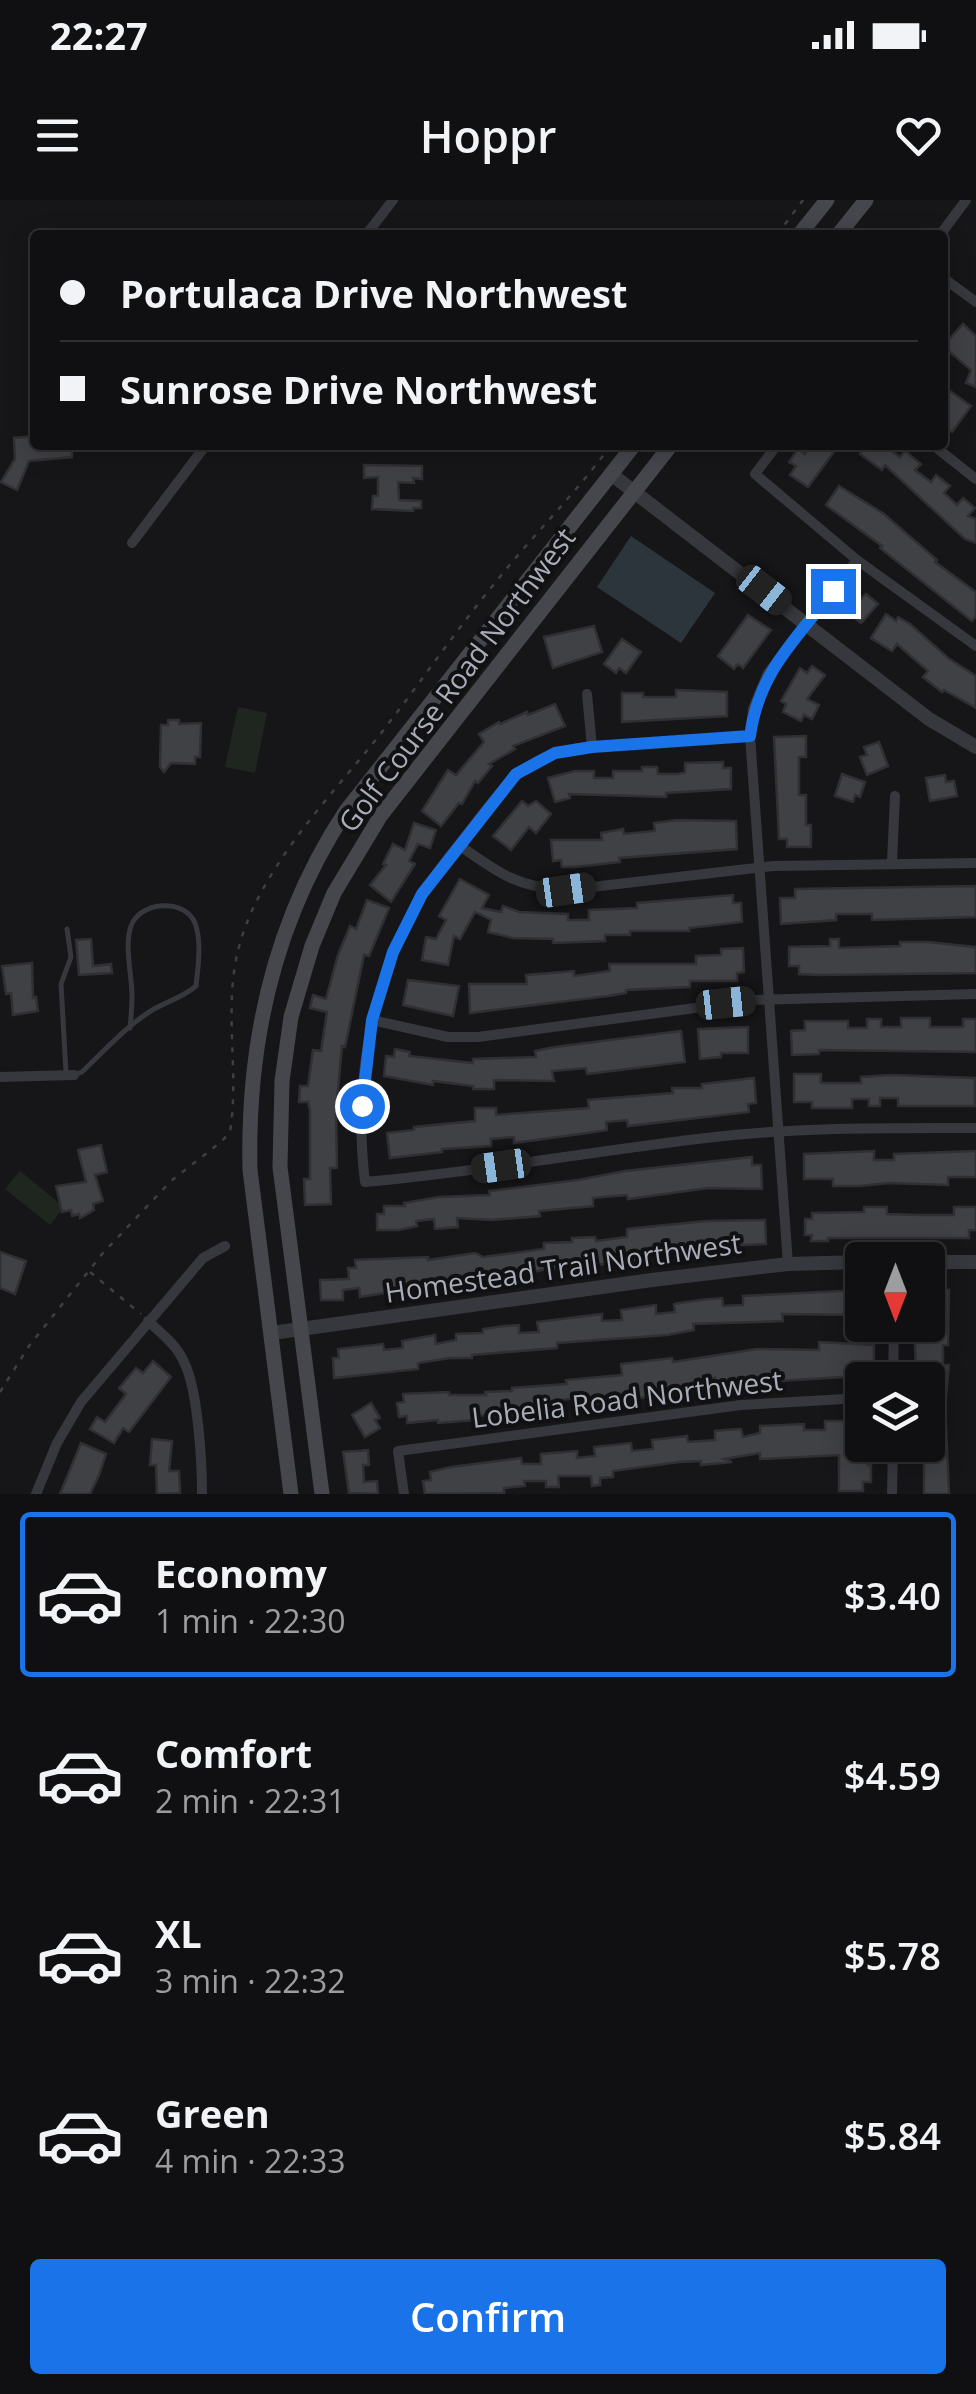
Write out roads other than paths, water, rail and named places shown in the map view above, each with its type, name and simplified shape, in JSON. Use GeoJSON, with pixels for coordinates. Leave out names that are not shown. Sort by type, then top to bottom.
{"type":"FeatureCollection","features":[{"type":"Feature","properties":{"kind":"main road"},"geometry":{"type":"LineString","coordinates":[[804,230],[827,200]]}},
{"type":"Feature","properties":{"kind":"main road"},"geometry":{"type":"LineString","coordinates":[[842,230],[866,200]]}},
{"type":"Feature","properties":{"kind":"main road","name":"Golf Course Road Northwest"},"geometry":{"type":"LineString","coordinates":[[291,1494],[250,1170],[252,1068],[268,986],[294,909],[326,841],[346,811],[630,450]]}},
{"type":"Feature","properties":{"kind":"main road","name":"Golf Course Road Northwest"},"geometry":{"type":"LineString","coordinates":[[322,1494],[280,1168],[280,1118],[291,1017],[312,946],[334,893],[381,815],[667,450]]}},
{"type":"Feature","properties":{"kind":"street"},"geometry":{"type":"LineString","coordinates":[[370,230],[393,200]]}},
{"type":"Feature","properties":{"kind":"street"},"geometry":{"type":"LineString","coordinates":[[944,230],[966,200]]}},
{"type":"Feature","properties":{"kind":"street"},"geometry":{"type":"LineString","coordinates":[[948,281],[976,302]]}},
{"type":"Feature","properties":{"kind":"street"},"geometry":{"type":"LineString","coordinates":[[132,542],[202,450]]}},
{"type":"Feature","properties":{"kind":"street"},"geometry":{"type":"LineString","coordinates":[[773,450],[755,474],[857,560],[976,646]]}},
{"type":"Feature","properties":{"kind":"street"},"geometry":{"type":"LineString","coordinates":[[939,450],[976,479]]}},
{"type":"Feature","properties":{"kind":"street"},"geometry":{"type":"LineString","coordinates":[[611,474],[929,719],[976,747]]}},
{"type":"Feature","properties":{"kind":"street"},"geometry":{"type":"LineString","coordinates":[[788,1264],[750,736],[753,709],[768,674],[857,560]]}},
{"type":"Feature","properties":{"kind":"street"},"geometry":{"type":"LineString","coordinates":[[587,694],[592,747]]}},
{"type":"Feature","properties":{"kind":"street"},"geometry":{"type":"LineString","coordinates":[[750,736],[555,753],[516,774],[422,894],[382,985],[363,1072],[360,1139],[365,1182],[778,1132],[976,1128]]}},
{"type":"Feature","properties":{"kind":"street"},"geometry":{"type":"LineString","coordinates":[[892,862],[895,796]]}},
{"type":"Feature","properties":{"kind":"street"},"geometry":{"type":"LineString","coordinates":[[459,845],[504,876],[543,889],[566,890],[759,867],[976,862]]}},
{"type":"Feature","properties":{"kind":"street"},"geometry":{"type":"LineString","coordinates":[[372,1020],[448,1037],[478,1037],[768,999],[976,994]]}},
{"type":"Feature","properties":{"kind":"street"},"geometry":{"type":"LineString","coordinates":[[0,1077],[70,1075]]}},
{"type":"Feature","properties":{"kind":"street"},"geometry":{"type":"LineString","coordinates":[[36,1494],[74,1412],[203,1258],[224,1246]]}},
{"type":"Feature","properties":{"kind":"street","name":"Homestead Trail Northwest"},"geometry":{"type":"LineString","coordinates":[[272,1333],[788,1264],[845,1262]]}},
{"type":"Feature","properties":{"kind":"street"},"geometry":{"type":"LineString","coordinates":[[945,1262],[976,1262]]}},
{"type":"Feature","properties":{"kind":"street"},"geometry":{"type":"LineString","coordinates":[[148,1320],[178,1349],[186,1365],[202,1494]]}},
{"type":"Feature","properties":{"kind":"street","name":"Lobelia Road Northwest"},"geometry":{"type":"LineString","coordinates":[[404,1494],[398,1450],[741,1405],[845,1399]]}},
{"type":"Feature","properties":{"kind":"street"},"geometry":{"type":"LineString","coordinates":[[892,1494],[893,1462]]}},
{"type":"Feature","properties":{"kind":"lane"},"geometry":{"type":"LineString","coordinates":[[67,929],[70,957],[61,984],[70,1075],[82,1072],[130,1028],[196,986],[199,956],[195,922],[185,912],[168,905],[148,907],[136,917],[130,929],[130,1028]]}}]}
